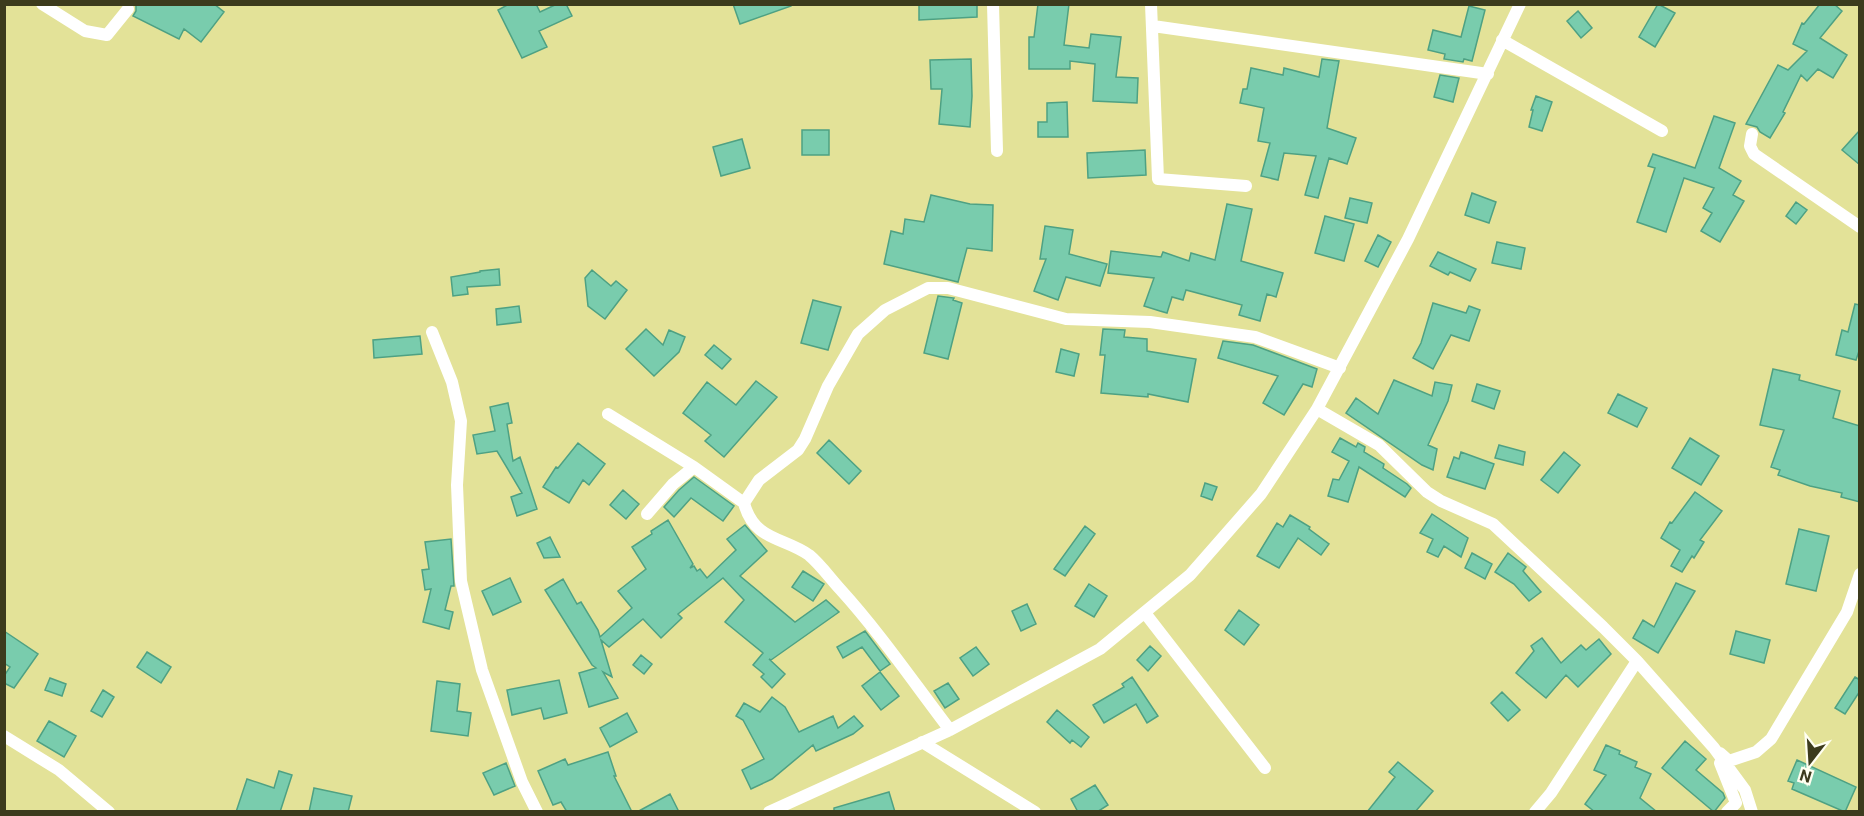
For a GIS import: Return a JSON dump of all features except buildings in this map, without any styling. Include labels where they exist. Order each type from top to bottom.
[{"type":"street","points":[[42,4],[84,31],[107,35],[128,9]]},
{"type":"street","points":[[993,4],[997,151]]},
{"type":"street","points":[[1151,4],[1158,179],[1246,186]]},
{"type":"street","points":[[769,812],[950,730],[1100,649],[1190,575],[1261,494],[1317,409],[1408,239],[1520,5]]},
{"type":"street","points":[[1153,26],[1488,74]]},
{"type":"street","points":[[1502,40],[1662,131]]},
{"type":"street","points":[[1752,134],[1750,146],[1754,154],[1860,227]]},
{"type":"street","points":[[744,503],[759,480],[798,450],[828,386],[858,334],[885,310],[928,288],[948,288],[1066,319],[1150,322],[1255,337],[1340,368]]},
{"type":"street","points":[[432,332],[452,382],[461,421],[457,485],[461,581],[482,670],[522,782],[537,812]]},
{"type":"street","points":[[1317,409],[1379,444],[1427,492],[1441,501],[1493,524],[1637,661],[1714,748],[1745,790],[1752,812]]},
{"type":"street","points":[[608,414],[694,467],[744,503],[746,512],[755,525],[774,539],[809,555],[869,625],[950,730]]},
{"type":"street","points":[[646,514],[673,484],[694,467]]},
{"type":"street","points":[[1714,748],[1729,761],[1756,752],[1771,739],[1847,612],[1860,574]]},
{"type":"street","points":[[1145,613],[1265,768]]},
{"type":"street","points":[[1535,812],[1551,793],[1637,661]]},
{"type":"street","points":[[4,736],[59,770],[109,812]]},
{"type":"street","points":[[922,742],[1035,812]]},
{"type":"street","points":[[1714,748],[1736,803],[1727,812]]}]
